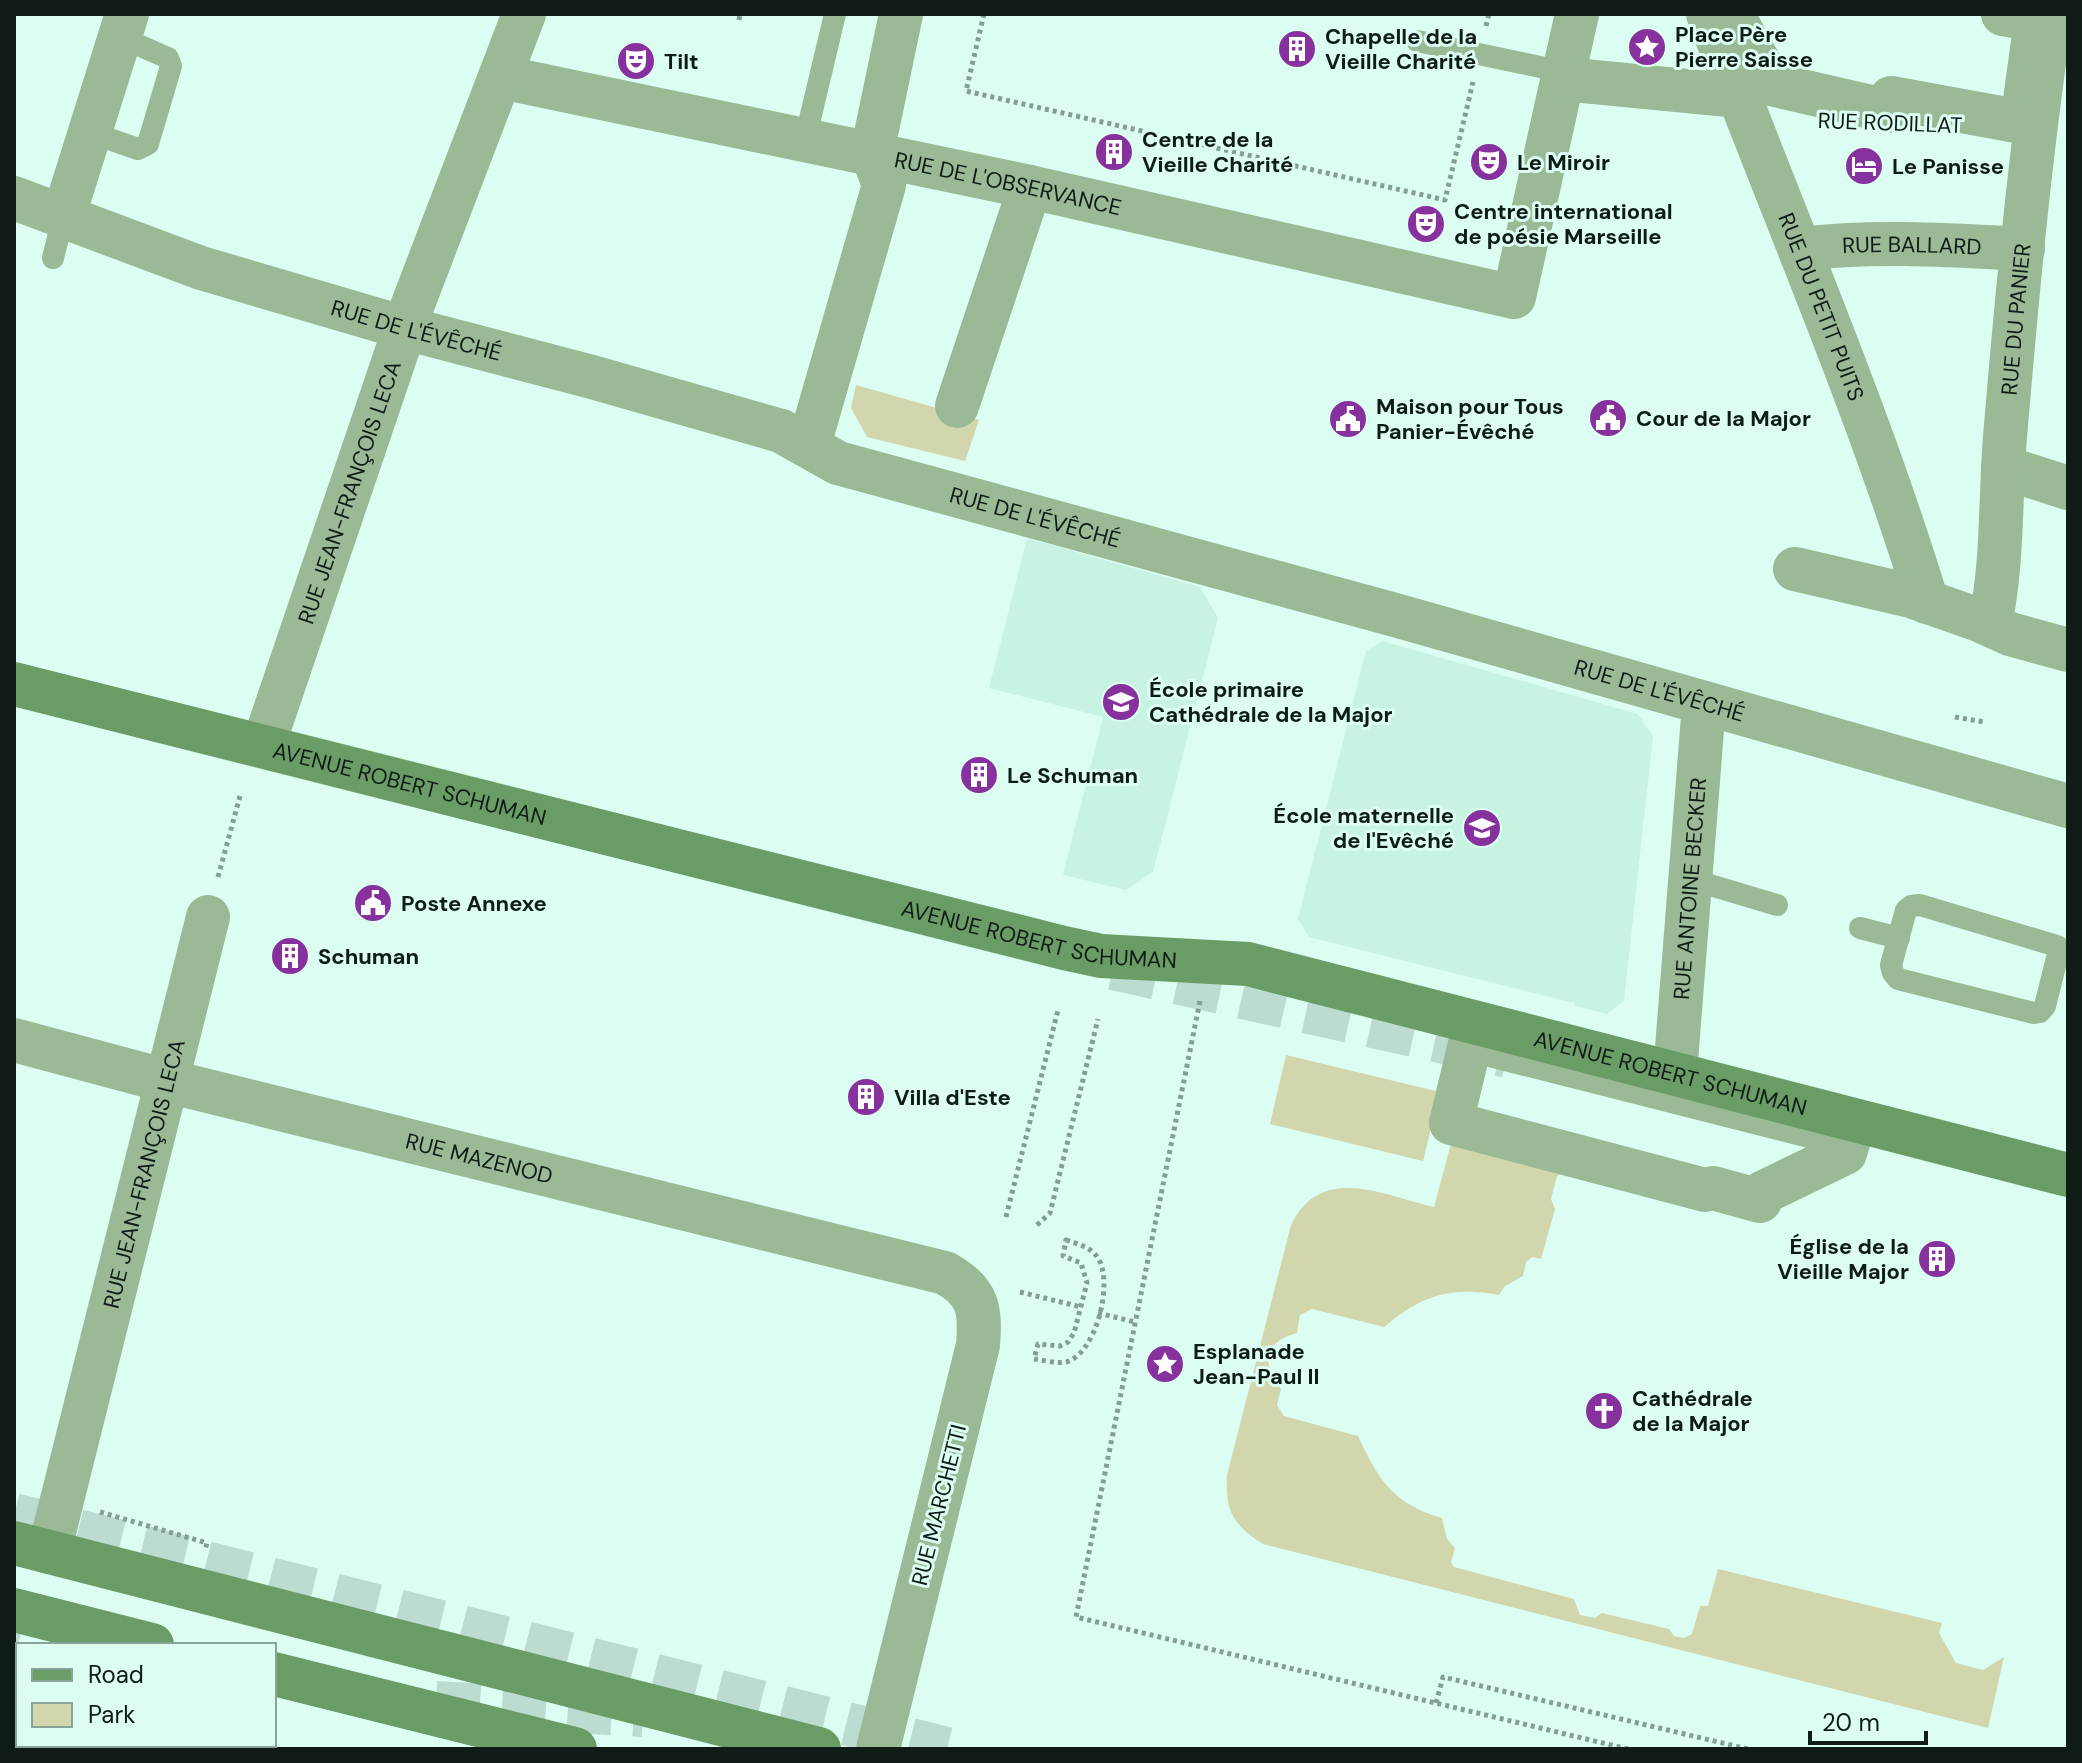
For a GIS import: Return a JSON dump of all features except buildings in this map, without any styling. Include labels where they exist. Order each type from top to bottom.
[{"type":"street","name":"RUE JEAN-FRANÇOIS LECA","points":[[263,746],[405,328],[524,14]]},
{"type":"street","points":[[809,445],[884,185],[872,153],[901,14]]},
{"type":"street","points":[[1564,75],[1577,14]]},
{"type":"street","name":"RUE DU PETIT PUITS","points":[[1708,14],[1800,249],[1911,550],[1927,602]]},
{"type":"street","points":[[1732,14],[1771,84],[1888,111],[1891,98],[2022,122],[2036,20],[2003,14]]},
{"type":"street","name":"RUE DU PANIER","points":[[1990,624],[1995,598],[2003,467],[2034,129],[2051,14]]},
{"type":"street","points":[[58,238],[123,26]]},
{"type":"street","name":"RUE DE L'OBSERVANCE","points":[[501,77],[1030,187],[1514,297],[1564,75]]},
{"type":"street","name":"RUE RODILLAT","points":[[1564,75],[1743,107],[2034,129]]},
{"type":"street","points":[[957,406],[1030,187]]},
{"type":"street","name":"RUE DE L'ÉVÊCHÉ","points":[[14,198],[58,238],[201,268],[405,328],[592,377],[781,431],[838,463],[1395,615],[2068,806]]},
{"type":"street","name":"RUE BALLARD","points":[[1800,249],[1861,244],[2023,249]]},
{"type":"street","points":[[2003,467],[2068,488]]},
{"type":"street","points":[[1795,569],[1927,602],[2010,634],[2068,650]]},
{"type":"street","name":"AVENUE ROBERT SCHUMAN","points":[[14,684],[1064,948],[1101,956],[1248,964],[2066,1174]]},
{"type":"street","name":"RUE ANTOINE BECKER","points":[[1675,1074],[1704,704]]},
{"type":"street","name":"RUE JEAN-FRANÇOIS LECA","points":[[32,1548],[167,1081],[208,917]]},
{"type":"street","name":"RUE MAZENOD","points":[[14,1040],[167,1081],[945,1273]]},
{"type":"street","points":[[1471,1040],[1640,1083],[1850,1136],[1845,1153],[1762,1193],[1760,1201],[1713,1188],[1705,1190],[1451,1123],[1471,1040]]},
{"type":"street","name":"RUE MARCHETTI","points":[[878,1749],[978,1345],[979,1315],[971,1292],[962,1282],[945,1273]]},
{"type":"street","points":[[32,1548],[819,1749]]},
{"type":"street","points":[[14,1610],[144,1643]]},
{"type":"street","points":[[276,1675],[553,1746]]},
{"type":"lane","points":[[805,140],[835,14]]},
{"type":"lane","points":[[89,132],[138,149],[148,144],[171,66],[168,58],[123,26]]},
{"type":"lane","points":[[1417,41],[1564,75]]},
{"type":"lane","points":[[1690,879],[1777,905]]},
{"type":"lane","points":[[1920,905],[2050,942],[2057,946],[2058,954],[2045,1006],[2034,1013],[1898,979],[1891,965],[1899,938],[1906,910],[1920,905]]},
{"type":"lane","points":[[1860,928],[1899,938]]},
{"type":"path","points":[[984,14],[966,91],[1445,200],[1472,84]]},
{"type":"path","points":[[1487,24],[1489,14]]},
{"type":"path","points":[[1955,717],[1984,722]]},
{"type":"path","points":[[208,917],[240,796]]},
{"type":"path","points":[[1201,994],[1076,1617],[1602,1746],[1628,1749]]},
{"type":"path","points":[[1006,1217],[1058,1010]]},
{"type":"path","points":[[1037,1225],[1050,1213],[1098,1019]]},
{"type":"path","points":[[1066,1240],[1092,1250],[1100,1260],[1104,1278],[1098,1313],[1089,1342],[1081,1354],[1064,1362],[1034,1359],[1038,1344],[1060,1346],[1068,1342],[1074,1333],[1081,1307],[1087,1283],[1086,1273],[1081,1263],[1063,1256],[1066,1240]]},
{"type":"path","points":[[1020,1292],[1081,1307]]},
{"type":"path","points":[[1098,1313],[1135,1322]]},
{"type":"path","points":[[97,1511],[207,1543]]},
{"type":"path","points":[[1436,1703],[1443,1677],[1748,1749]]},
{"type":"shaded area","name":"École primaire Cathédrale de la Major","points":[[1027,538],[1200,587],[1218,618],[1153,872],[1126,890],[1063,875],[1103,717],[989,688]]},
{"type":"shaded area","name":"École maternelle de l'Evêché","points":[[1383,641],[1638,714],[1653,736],[1624,1001],[1607,1014],[1309,937],[1298,919],[1366,651]]},
{"type":"shaded area","points":[[14,1711],[16,1747],[165,1749],[14,1749]]},
{"type":"green space","points":[[856,385],[979,420],[965,461],[867,437],[851,408]]},
{"type":"green space","points":[[1286,1055],[1440,1092],[1423,1161],[1270,1124]]},
{"type":"green space","points":[[1453,1136],[1565,1171],[1557,1176],[1551,1199],[1555,1209],[1541,1259],[1532,1257],[1526,1262],[1523,1276],[1505,1286],[1499,1295],[1466,1292],[1438,1296],[1411,1307],[1384,1327],[1312,1309],[1300,1315],[1297,1333],[1278,1342],[1269,1355],[1270,1371],[1281,1389],[1277,1405],[1284,1416],[1358,1436],[1389,1488],[1411,1505],[1442,1518],[1447,1539],[1455,1548],[1451,1562],[1454,1567],[1574,1599],[1580,1615],[1595,1618],[1602,1613],[1669,1629],[1674,1636],[1684,1638],[1692,1634],[1700,1606],[1708,1606],[1718,1569],[1942,1623],[1939,1633],[1956,1663],[1983,1670],[2004,1657],[1988,1728],[1263,1544],[1244,1530],[1230,1508],[1227,1475],[1291,1225],[1304,1206],[1319,1194],[1336,1189],[1374,1191],[1434,1207]]},
{"type":"tunnel","points":[[1113,968],[1507,1056]]},
{"type":"tunnel","points":[[14,1515],[947,1749]]},
{"type":"tunnel","points":[[436,1703],[643,1715]]},
{"type":"place","name":"Place Père Pierre Saisse","points":[[1647,47]]},
{"type":"place","name":"Chapelle de la Vieille Charité","points":[[1297,49]]},
{"type":"place","name":"Tilt","points":[[636,61]]},
{"type":"place","name":"Centre de la Vieille Charité","points":[[1114,152]]},
{"type":"place","name":"Le Miroir","points":[[1489,162]]},
{"type":"place","name":"Le Panisse","points":[[1864,166]]},
{"type":"place","name":"Centre international de poésie Marseille","points":[[1426,224]]},
{"type":"place","name":"Cour de la Major","points":[[1608,418]]},
{"type":"place","name":"Maison pour Tous Panier-Évêché","points":[[1348,419]]},
{"type":"place","name":"École primaire Cathédrale de la Major","points":[[1121,702]]},
{"type":"place","name":"Le Schuman","points":[[979,775]]},
{"type":"place","name":"École maternelle de l'Evêché","points":[[1482,828]]},
{"type":"place","name":"Poste Annexe","points":[[373,903]]},
{"type":"place","name":"Schuman","points":[[290,956]]},
{"type":"place","name":"Villa d'Este","points":[[866,1097]]},
{"type":"place","name":"Église de la Vieille Major","points":[[1937,1259]]},
{"type":"place","name":"Esplanade Jean-Paul II","points":[[1165,1364]]},
{"type":"place","name":"Cathédrale de la Major","points":[[1604,1411]]}]
